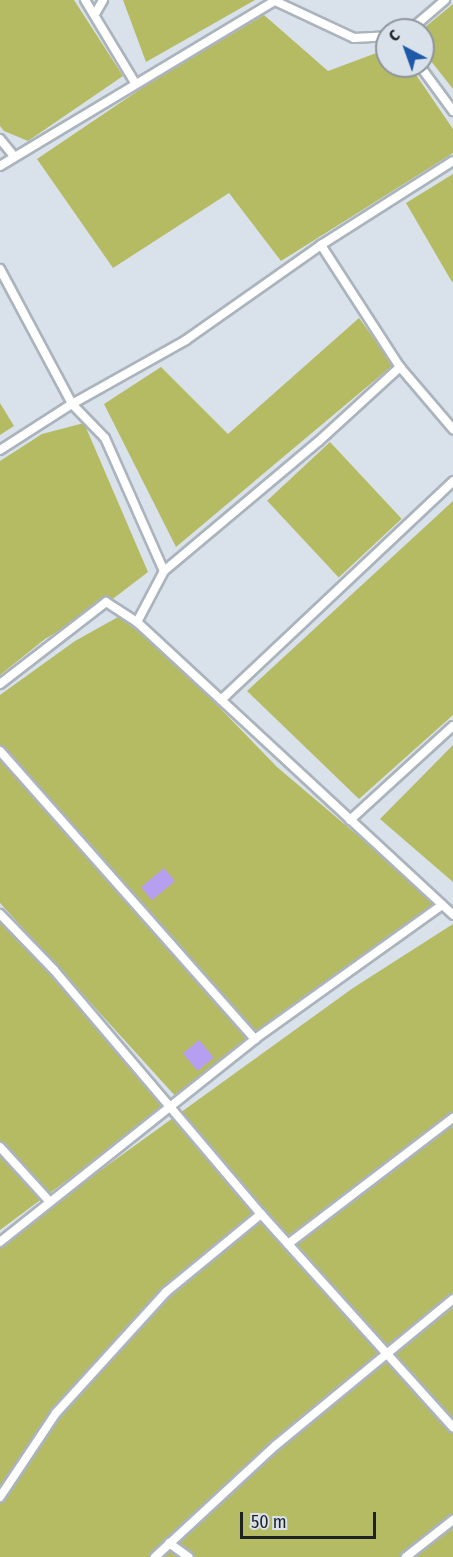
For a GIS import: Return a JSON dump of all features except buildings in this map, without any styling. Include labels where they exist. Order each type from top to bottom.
[{"type":"lane","points":[[85,0],[135,83]]},
{"type":"lane","points":[[95,14],[103,0]]},
{"type":"lane","points":[[0,166],[275,0],[288,3],[354,38],[375,37]]},
{"type":"lane","points":[[424,18],[445,0]]},
{"type":"lane","points":[[429,78],[453,111]]},
{"type":"lane","points":[[0,139],[14,156]]},
{"type":"lane","points":[[0,450],[72,404],[186,340],[321,245],[453,161]]},
{"type":"lane","points":[[321,245],[400,367],[453,429]]},
{"type":"lane","points":[[0,269],[72,404],[105,438],[164,571]]},
{"type":"lane","points":[[137,622],[164,571],[319,441],[400,367]]},
{"type":"lane","points":[[221,700],[453,481]]},
{"type":"lane","points":[[0,684],[106,602],[137,622],[453,915]]},
{"type":"lane","points":[[350,820],[453,726]]},
{"type":"lane","points":[[0,751],[255,1039]]},
{"type":"lane","points":[[0,1242],[255,1039],[442,905]]},
{"type":"lane","points":[[0,914],[54,970],[261,1214],[453,1426]]},
{"type":"lane","points":[[288,1244],[453,1118]]},
{"type":"lane","points":[[0,1147],[50,1202]]},
{"type":"lane","points":[[0,1497],[56,1413],[166,1292],[261,1214]]},
{"type":"lane","points":[[154,1557],[276,1445],[453,1299]]},
{"type":"lane","points":[[406,1557],[453,1520]]},
{"type":"lane","points":[[169,1543],[188,1557]]},
{"type":"green space","points":[[0,0],[74,0],[123,76],[28,141],[4,131],[0,126]]},
{"type":"green space","points":[[123,0],[255,0],[146,62]]},
{"type":"green space","points":[[453,4],[453,89],[435,66],[435,19]]},
{"type":"green space","points":[[264,15],[328,71],[375,53],[375,78],[418,78],[453,129],[453,153],[281,261],[229,193],[113,268],[37,159],[148,84]]},
{"type":"green space","points":[[453,174],[453,281],[452,282],[406,203]]},
{"type":"green space","points":[[359,318],[393,365],[176,547],[104,404],[161,367],[228,434]]},
{"type":"green space","points":[[0,403],[14,426],[0,435]]},
{"type":"green space","points":[[84,423],[148,572],[114,598],[45,639],[0,675],[0,461],[42,434]]},
{"type":"green space","points":[[330,442],[402,519],[339,577],[267,501]]},
{"type":"green space","points":[[453,501],[453,715],[359,799],[247,691]]},
{"type":"green space","points":[[127,612],[277,767],[441,906],[401,940],[342,977],[177,1098],[0,903],[0,695],[75,641]]},
{"type":"green space","points":[[453,745],[453,882],[380,819]]},
{"type":"green space","points":[[0,918],[85,1011],[161,1104],[160,1111],[0,1230]]},
{"type":"green space","points":[[453,924],[453,1557],[0,1557],[0,1243],[353,988]]}]
